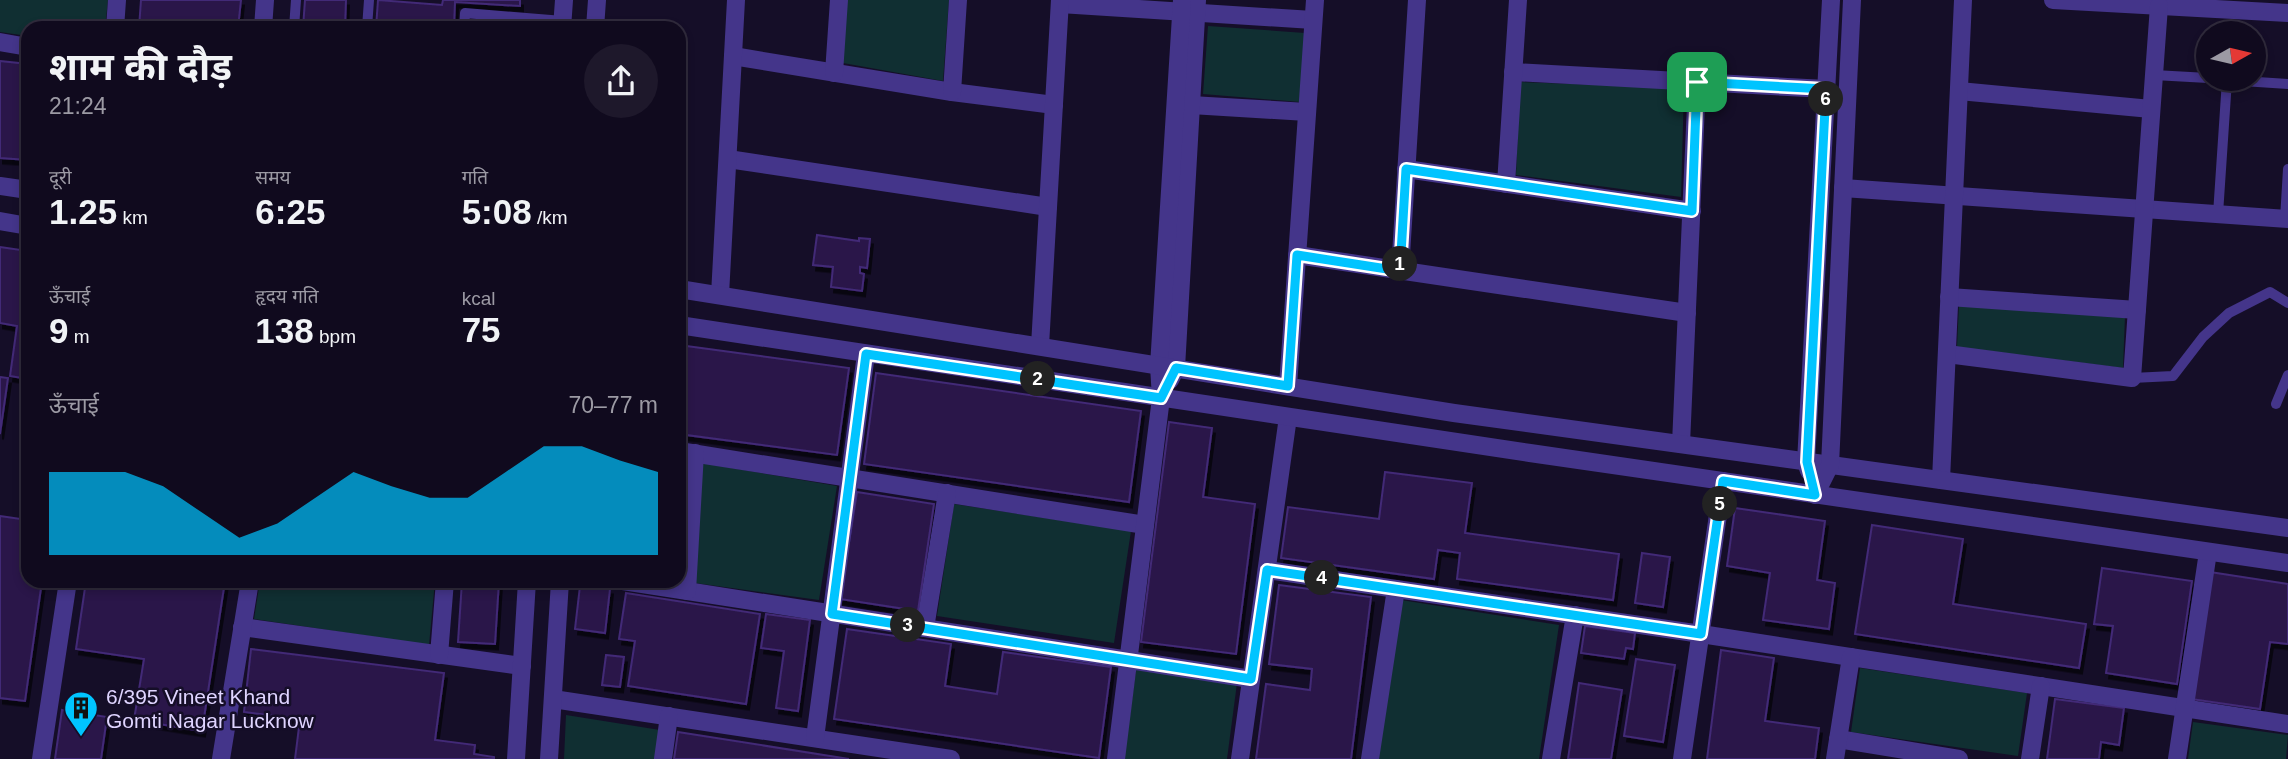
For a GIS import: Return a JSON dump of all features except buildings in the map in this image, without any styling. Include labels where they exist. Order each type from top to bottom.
[{"type":"street","points":[[116,21],[117,0]]},
{"type":"street","points":[[264,21],[265,0]]},
{"type":"street","points":[[563,21],[564,0]]},
{"type":"street","points":[[596,21],[597,0]]},
{"type":"street","points":[[720,295],[736,0]]},
{"type":"street","points":[[834,73],[839,0]]},
{"type":"street","points":[[952,92],[958,0]]},
{"type":"street","points":[[1288,386],[1315,0]]},
{"type":"street","points":[[1400,271],[1417,0]]},
{"type":"street","points":[[1506,184],[1518,0]]},
{"type":"street","points":[[1815,495],[1807,462],[1831,0]]},
{"type":"street","points":[[1815,495],[1830,465],[1852,0]]},
{"type":"street","points":[[1941,480],[1963,0]]},
{"type":"street","points":[[2053,0],[2159,6],[2193,4],[2288,13]]},
{"type":"street","points":[[1040,346],[1060,2],[1189,7],[1313,20]]},
{"type":"street","points":[[1947,354],[2132,378],[2159,6]]},
{"type":"street","points":[[1116,759],[1167,367],[1191,105],[1189,7]]},
{"type":"street","points":[[1167,367],[1189,7]]},
{"type":"street","points":[[0,42],[21,46]]},
{"type":"street","points":[[733,56],[952,92],[1054,105]]},
{"type":"street","points":[[1513,72],[1826,89]]},
{"type":"street","points":[[1681,444],[1697,82]]},
{"type":"street","points":[[1959,92],[2151,110]]},
{"type":"street","points":[[1191,105],[1307,112]]},
{"type":"street","points":[[728,159],[1048,207]]},
{"type":"street","points":[[1406,169],[1692,211]]},
{"type":"street","points":[[0,186],[21,189]]},
{"type":"street","points":[[1843,188],[2286,219]]},
{"type":"street","points":[[0,221],[21,225]]},
{"type":"street","points":[[1297,255],[1687,313]]},
{"type":"street","points":[[686,290],[1454,413],[2288,528]]},
{"type":"street","points":[[1949,296],[2137,310]]},
{"type":"street","points":[[686,326],[2288,564]]},
{"type":"street","points":[[815,738],[866,354]]},
{"type":"street","points":[[1240,759],[1288,417]]},
{"type":"street","points":[[687,591],[687,452],[1145,525]]},
{"type":"street","points":[[1682,759],[1723,481]]},
{"type":"street","points":[[925,628],[947,493]]},
{"type":"street","points":[[2176,759],[2208,552]]},
{"type":"street","points":[[1267,570],[2288,724]]},
{"type":"street","points":[[40,759],[67,588]]},
{"type":"street","points":[[221,759],[249,588]]},
{"type":"street","points":[[439,655],[444,588]]},
{"type":"street","points":[[516,759],[527,588]]},
{"type":"street","points":[[549,759],[560,588]]},
{"type":"street","points":[[668,588],[1251,679]]},
{"type":"street","points":[[1370,759],[1396,589]]},
{"type":"street","points":[[1551,759],[1575,615]]},
{"type":"street","points":[[242,627],[522,666]]},
{"type":"street","points":[[1835,759],[1851,657]]},
{"type":"street","points":[[2030,759],[2041,686]]},
{"type":"street","points":[[553,699],[951,759]]},
{"type":"street","points":[[663,759],[669,716]]},
{"type":"street","points":[[1838,739],[1959,759]]},
{"type":"lane","points":[[294,21],[296,0]]},
{"type":"lane","points":[[367,21],[369,0]]},
{"type":"lane","points":[[464,21],[465,13],[536,21]]},
{"type":"lane","points":[[2154,75],[2196,78]]},
{"type":"lane","points":[[2266,83],[2288,84]]},
{"type":"lane","points":[[2218,214],[2226,91]]},
{"type":"lane","points":[[2286,219],[2288,169]]},
{"type":"lane","points":[[2132,378],[2173,376],[2203,337],[2229,313],[2270,292],[2288,303]]},
{"type":"lane","points":[[2276,404],[2288,374]]},
{"type":"green space","points":[[0,0],[108,0],[106,21],[21,21],[21,35],[0,32]]},
{"type":"green space","points":[[847,0],[949,0],[943,81],[843,63]]},
{"type":"green space","points":[[1208,26],[1305,33],[1300,102],[1203,94]]},
{"type":"green space","points":[[1520,82],[1684,88],[1681,197],[1516,175]]},
{"type":"green space","points":[[1959,304],[2125,316],[2123,368],[1957,347]]},
{"type":"green space","points":[[702,463],[837,486],[819,600],[695,583]]},
{"type":"green space","points":[[954,504],[1131,531],[1114,643],[937,616]]},
{"type":"green space","points":[[259,588],[434,588],[429,645],[254,619]]},
{"type":"green space","points":[[1401,600],[1559,625],[1539,759],[1376,759]]},
{"type":"green space","points":[[1860,668],[2027,693],[2018,756],[1851,732]]},
{"type":"green space","points":[[1136,670],[1237,683],[1227,759],[1124,759]]},
{"type":"green space","points":[[566,715],[660,730],[655,759],[564,759]]},
{"type":"green space","points":[[2193,722],[2288,735],[2286,759],[2188,759]]},
{"type":"place","name":"6/395 Vineet Khand Gomti Nagar Lucknow","points":[[81,738]]},
{"type":"route","points":[[1697,82],[1826,89],[1807,462],[1815,495],[1723,481],[1701,634],[1267,570],[1251,679],[832,614],[866,354],[1161,398],[1176,368],[1288,386],[1297,255],[1400,271],[1406,169],[1692,211],[1697,82]]}]
